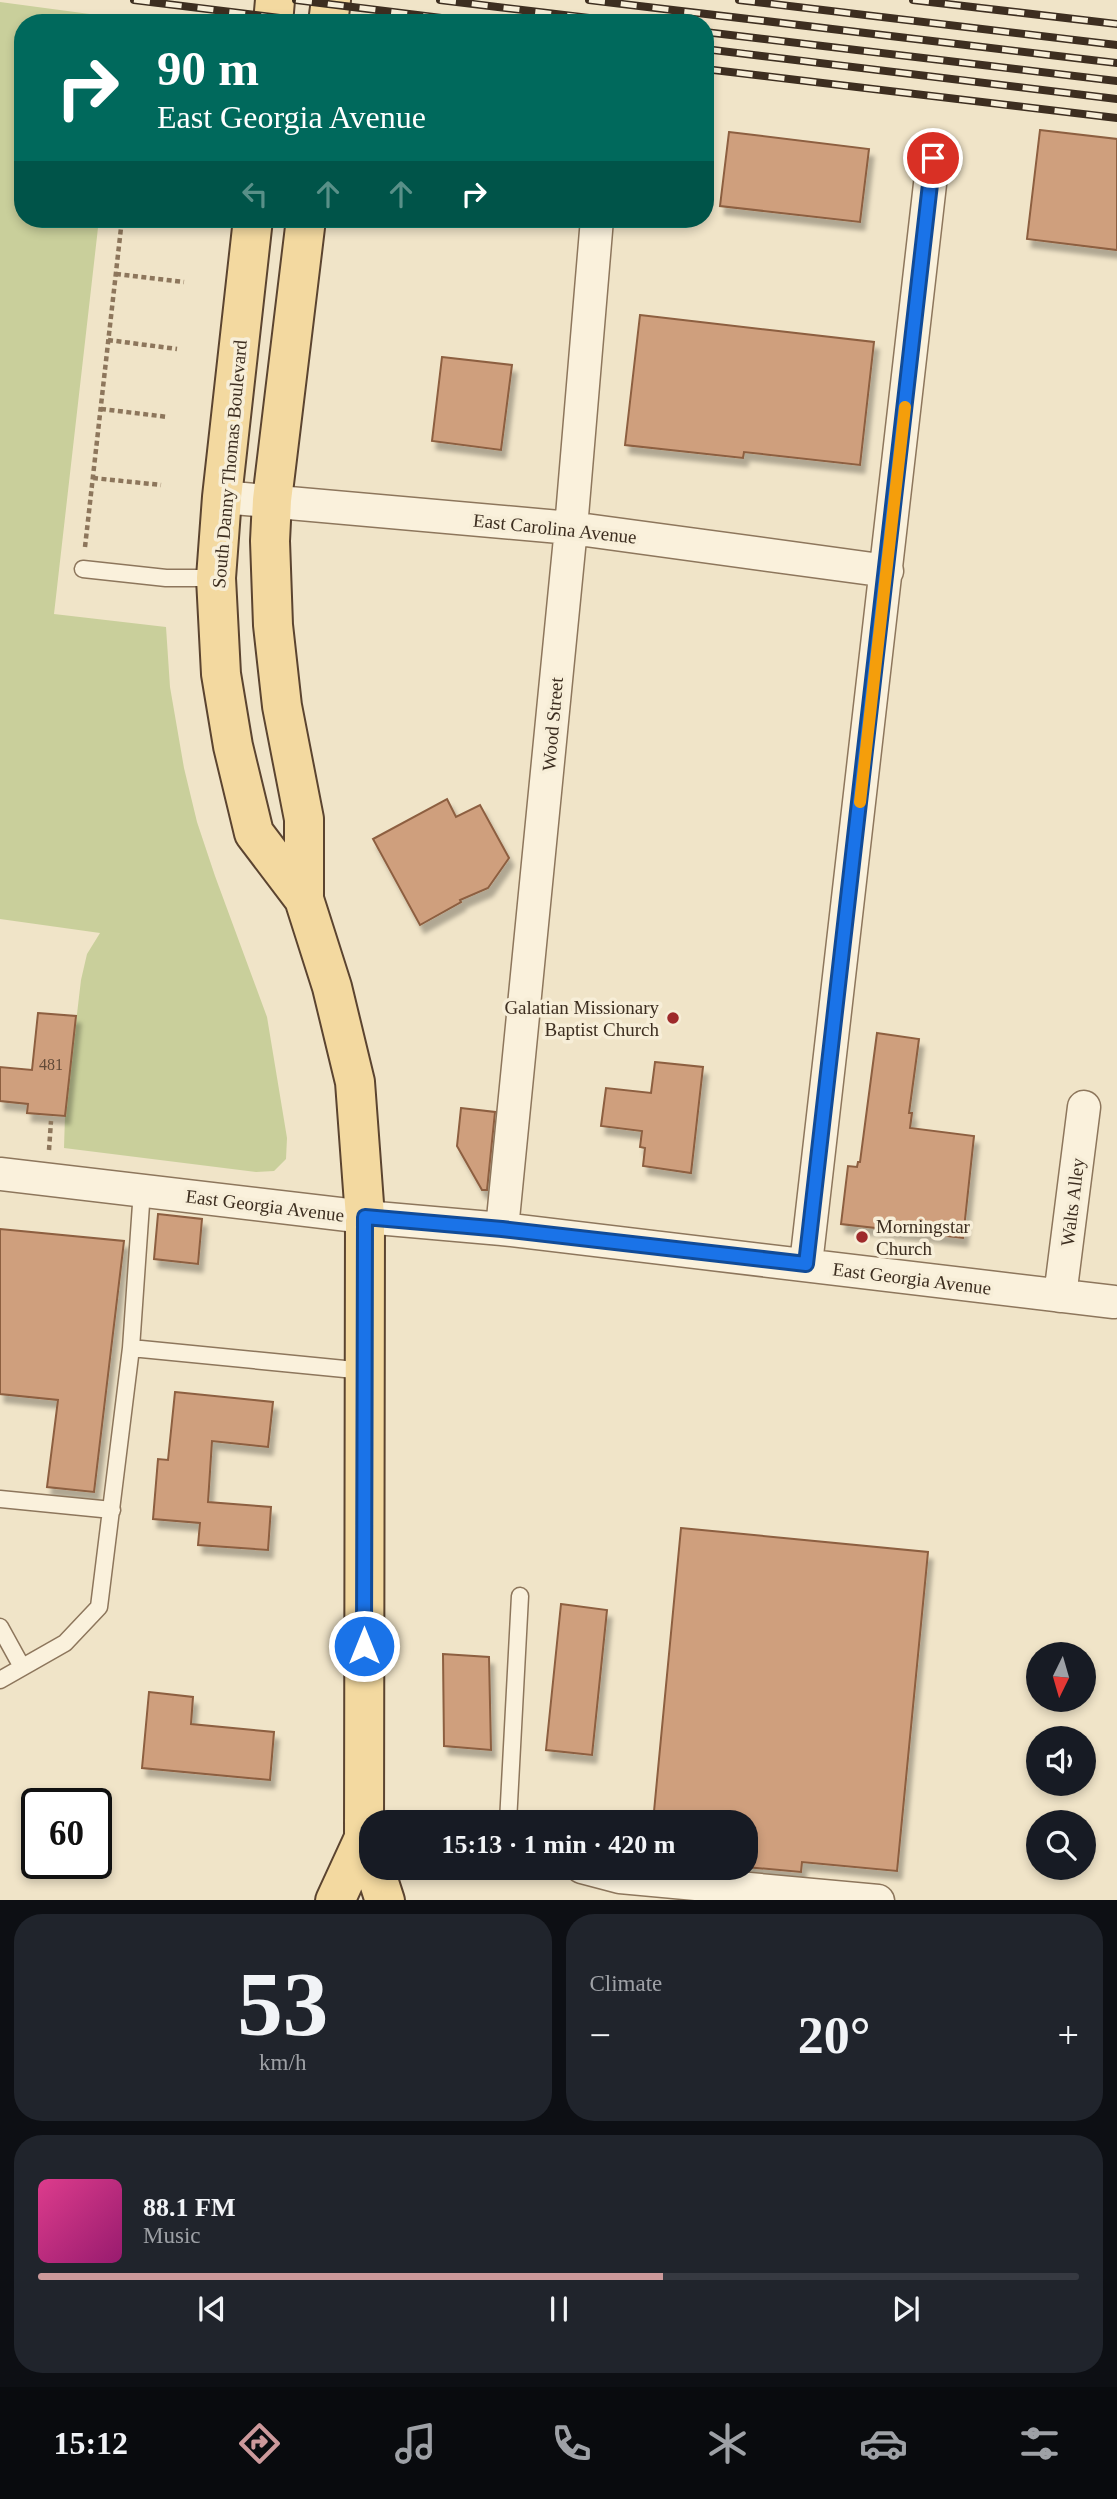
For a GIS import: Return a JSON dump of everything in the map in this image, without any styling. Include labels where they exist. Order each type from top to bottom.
[{"type":"main road","name":"South Danny Thomas Boulevard","points":[[252,228],[222,497],[216,578],[221,674],[233,746],[254,833],[304,899]]},
{"type":"main road","name":"South Danny Thomas Boulevard","points":[[305,228],[272,500],[270,541],[273,625],[282,706],[304,820],[304,899],[332,987],[355,1082],[365,1217],[370,1810]]},
{"type":"main road","name":"South Danny Thomas Boulevard","points":[[335,1900],[359,1866]]},
{"type":"main road","name":"South Danny Thomas Boulevard","points":[[379,1880],[386,1900]]},
{"type":"street","points":[[806,1264],[933,158]]},
{"type":"street","name":"Wood Street","points":[[502,1229],[571,528],[596,228]]},
{"type":"street","name":"East Carolina Avenue","points":[[222,497],[571,528],[887,571]]},
{"type":"street","name":"Walts Alley","points":[[1060,1296],[1084,1107]]},
{"type":"street","name":"East Georgia Avenue","points":[[0,1174],[365,1217],[502,1229],[1114,1302]]},
{"type":"street","points":[[654,1880],[878,1900]]},
{"type":"lane","points":[[83,569],[166,578],[216,578]]},
{"type":"lane","points":[[0,1680],[65,1643],[99,1607],[131,1348],[142,1190]]},
{"type":"lane","points":[[131,1348],[365,1371]]},
{"type":"lane","points":[[0,1499],[111,1510]]},
{"type":"lane","points":[[509,1810],[520,1596]]},
{"type":"lane","points":[[0,1627],[22,1668]]},
{"type":"path","points":[[83,569],[121,228]]},
{"type":"path","points":[[116,274],[184,282]]},
{"type":"path","points":[[108,341],[177,349]]},
{"type":"path","points":[[101,409],[168,417]]},
{"type":"path","points":[[93,478],[161,485]]},
{"type":"path","points":[[49,1154],[51,1121]]},
{"type":"green space","points":[[0,2],[90,14],[14,14],[14,228],[98,228],[54,614],[166,627],[170,687],[184,768],[197,822],[215,876],[267,1017],[287,1138],[286,1159],[274,1171],[256,1172],[64,1148],[65,1116],[81,980],[87,954],[100,933],[0,919]]},
{"type":"building","points":[[1040,130],[1117,139],[1117,250],[1027,239]]},
{"type":"building","points":[[729,132],[869,149],[860,222],[720,206]]},
{"type":"building","points":[[640,315],[874,342],[860,465],[744,452],[743,458],[625,445]]},
{"type":"building","points":[[442,357],[512,365],[501,450],[432,441]]},
{"type":"building","points":[[447,799],[456,817],[480,805],[509,858],[488,888],[460,900],[461,902],[420,925],[373,839]]},
{"type":"building","points":[[38,1013],[76,1016],[65,1116],[27,1113],[28,1104],[0,1101],[0,1067],[32,1070]]},
{"type":"building","points":[[877,1033],[919,1039],[909,1113],[912,1113],[910,1128],[974,1136],[963,1238],[841,1224],[848,1166],[857,1167],[860,1162]]},
{"type":"building","points":[[655,1062],[703,1067],[691,1173],[643,1166],[645,1148],[640,1147],[642,1131],[601,1126],[606,1088],[651,1093]]},
{"type":"building","points":[[461,1108],[495,1112],[487,1190],[482,1190],[457,1146]]},
{"type":"building","points":[[158,1214],[202,1219],[198,1264],[154,1259]]},
{"type":"building","points":[[0,1229],[124,1241],[94,1492],[47,1487],[58,1400],[0,1394]]},
{"type":"building","points":[[175,1392],[273,1402],[268,1447],[212,1441],[208,1502],[271,1507],[268,1550],[198,1545],[200,1523],[153,1519],[158,1459],[168,1460]]},
{"type":"building","points":[[681,1528],[928,1552],[897,1871],[802,1862],[801,1872],[758,1868],[758,1810],[654,1810]]},
{"type":"building","points":[[561,1604],[607,1610],[592,1755],[546,1750]]},
{"type":"building","points":[[443,1654],[489,1657],[491,1750],[444,1746]]},
{"type":"building","points":[[149,1692],[193,1697],[191,1724],[274,1732],[270,1780],[142,1768]]},
{"type":"railway","points":[[134,0],[247,14]]},
{"type":"railway","points":[[296,0],[409,14]]},
{"type":"railway","points":[[440,0],[556,14]]},
{"type":"railway","points":[[589,0],[706,14]]},
{"type":"railway","points":[[739,0],[1117,45]]},
{"type":"railway","points":[[913,0],[1117,24]]},
{"type":"railway","points":[[714,15],[1117,63]]},
{"type":"railway","points":[[714,33],[1117,81]]},
{"type":"railway","points":[[714,50],[1117,99]]},
{"type":"railway","points":[[714,70],[1117,118]]},
{"type":"slow traffic","points":[[860,802],[905,407]]},
{"type":"place","name":"Galatian Missionary Baptist Church","points":[[673,1018]]},
{"type":"place","name":"Morningstar Church","points":[[862,1237]]},
{"type":"route","points":[[364,1646],[365,1217],[502,1229],[806,1264],[933,158]]}]
